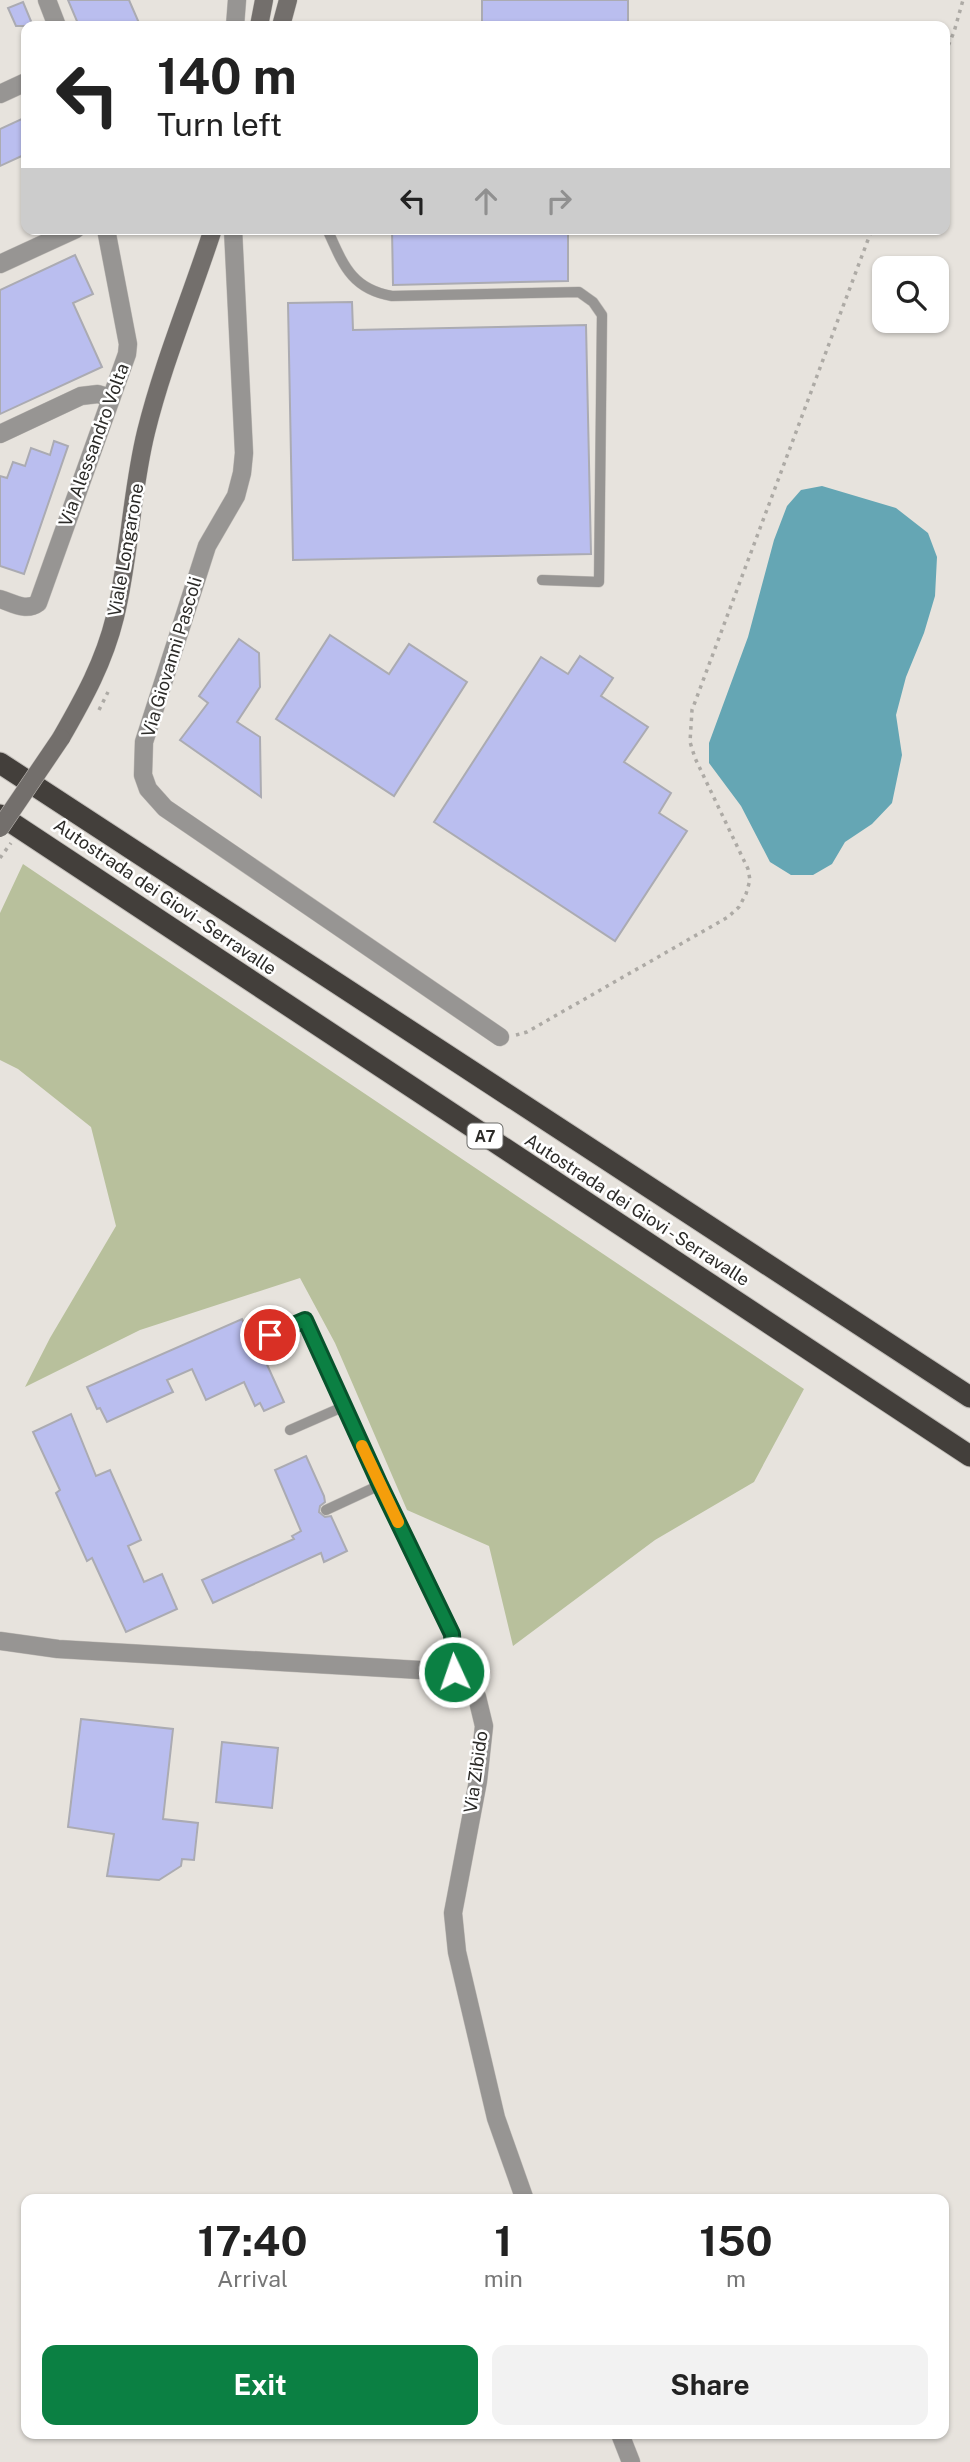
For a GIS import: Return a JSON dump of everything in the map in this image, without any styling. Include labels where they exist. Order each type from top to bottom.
[{"type":"highway","name":"Autostrada dei Giovi - Serravalle","points":[[0,763],[970,1397]]},
{"type":"highway","name":"Autostrada dei Giovi - Serravalle","points":[[0,815],[970,1456]]},
{"type":"main road","points":[[260,21],[264,0]]},
{"type":"main road","points":[[282,21],[288,0]]},
{"type":"main road","name":"Viale Longarone","points":[[178,330],[202,235]]},
{"type":"main road","name":"Viale Longarone","points":[[0,828],[61,738],[93,683],[115,619],[146,433],[211,235]]},
{"type":"street","points":[[47,0],[55,21]]},
{"type":"street","points":[[235,21],[237,0]]},
{"type":"street","points":[[0,94],[21,84]]},
{"type":"street","points":[[0,264],[63,235]]},
{"type":"street","name":"Via Alessandro Volta","points":[[0,599],[25,608],[38,603],[127,354],[128,344],[107,235]]},
{"type":"street","name":"Via Giovanni Pascoli","points":[[233,235],[244,453],[242,473],[236,496],[207,546],[178,634],[144,742],[143,775],[148,789],[164,808],[500,1037]]},
{"type":"street","points":[[0,434],[81,396],[98,394],[111,398]]},
{"type":"street","points":[[0,1641],[58,1649],[454,1672]]},
{"type":"street","name":"Via Zibido","points":[[454,1672],[471,1686],[482,1710],[484,1726],[478,1781],[453,1913],[457,1952],[496,2118],[523,2194]]},
{"type":"street","points":[[622,2439],[631,2462]]},
{"type":"lane","points":[[330,235],[351,276],[372,293],[392,296],[579,292],[593,302],[602,315],[599,582],[542,580]]},
{"type":"lane","points":[[252,1342],[305,1320],[452,1634],[454,1672]]},
{"type":"lane","points":[[290,1430],[345,1406]]},
{"type":"lane","points":[[326,1510],[380,1485]]},
{"type":"path","points":[[950,41],[963,0]]},
{"type":"path","points":[[500,1037],[527,1031],[710,928],[739,907],[746,894],[750,880],[748,869],[690,742],[692,710],[870,235]]},
{"type":"path","points":[[94,718],[109,690]]},
{"type":"green space","points":[[23,864],[804,1389],[754,1482],[655,1540],[513,1646],[489,1546],[407,1510],[335,1343],[300,1278],[140,1330],[25,1387],[50,1338],[116,1226],[91,1127],[18,1069],[0,1060],[0,913]]},
{"type":"water","points":[[822,486],[896,508],[928,533],[937,557],[935,596],[924,633],[906,677],[896,715],[902,755],[892,803],[872,824],[845,842],[832,864],[813,875],[791,875],[770,862],[741,806],[709,763],[709,743],[748,637],[774,540],[787,506],[801,490]]},
{"type":"building","points":[[68,0],[129,0],[138,21],[77,21]]},
{"type":"building","points":[[482,0],[628,0],[628,21],[482,21]]},
{"type":"building","points":[[23,2],[31,21],[21,21],[21,26],[16,26],[8,8]]},
{"type":"building","points":[[21,119],[21,156],[0,166],[0,129]]},
{"type":"building","points":[[392,235],[568,235],[568,281],[393,285]]},
{"type":"building","points":[[75,255],[93,294],[73,303],[102,367],[0,414],[0,290]]},
{"type":"building","points":[[352,302],[353,330],[586,325],[591,554],[293,560],[288,303]]},
{"type":"building","points":[[54,441],[68,446],[24,574],[0,566],[0,476],[7,478],[13,462],[25,466],[31,448],[50,455]]},
{"type":"building","points":[[330,635],[389,674],[409,644],[467,682],[394,796],[276,719]]},
{"type":"building","points":[[239,639],[259,653],[260,687],[237,722],[260,737],[261,797],[180,740],[208,703],[199,696]]},
{"type":"building","points":[[580,656],[613,678],[601,696],[648,727],[624,762],[671,793],[659,813],[687,831],[615,941],[434,822],[541,657],[568,674]]},
{"type":"building","points":[[242,1319],[249,1335],[245,1340],[246,1346],[250,1349],[259,1347],[284,1402],[264,1411],[260,1403],[255,1406],[244,1382],[206,1400],[192,1369],[167,1380],[173,1392],[107,1422],[100,1408],[97,1409],[87,1387]]},
{"type":"building","points":[[71,1414],[96,1476],[110,1470],[141,1540],[128,1546],[144,1582],[162,1574],[177,1609],[126,1632],[92,1558],[87,1561],[56,1493],[60,1490],[33,1432]]},
{"type":"building","points":[[306,1456],[324,1496],[325,1502],[320,1506],[319,1512],[325,1517],[331,1516],[347,1551],[324,1562],[321,1553],[213,1603],[202,1580],[294,1539],[292,1536],[301,1531],[275,1470]]},
{"type":"building","points":[[81,1719],[173,1729],[163,1819],[198,1823],[194,1860],[182,1859],[181,1866],[159,1880],[107,1876],[114,1834],[68,1827]]},
{"type":"building","points":[[222,1742],[278,1748],[272,1808],[216,1802]]},
{"type":"slow traffic","points":[[362,1446],[398,1522]]},
{"type":"route","points":[[270,1335],[305,1320],[452,1634],[454,1672]]}]
